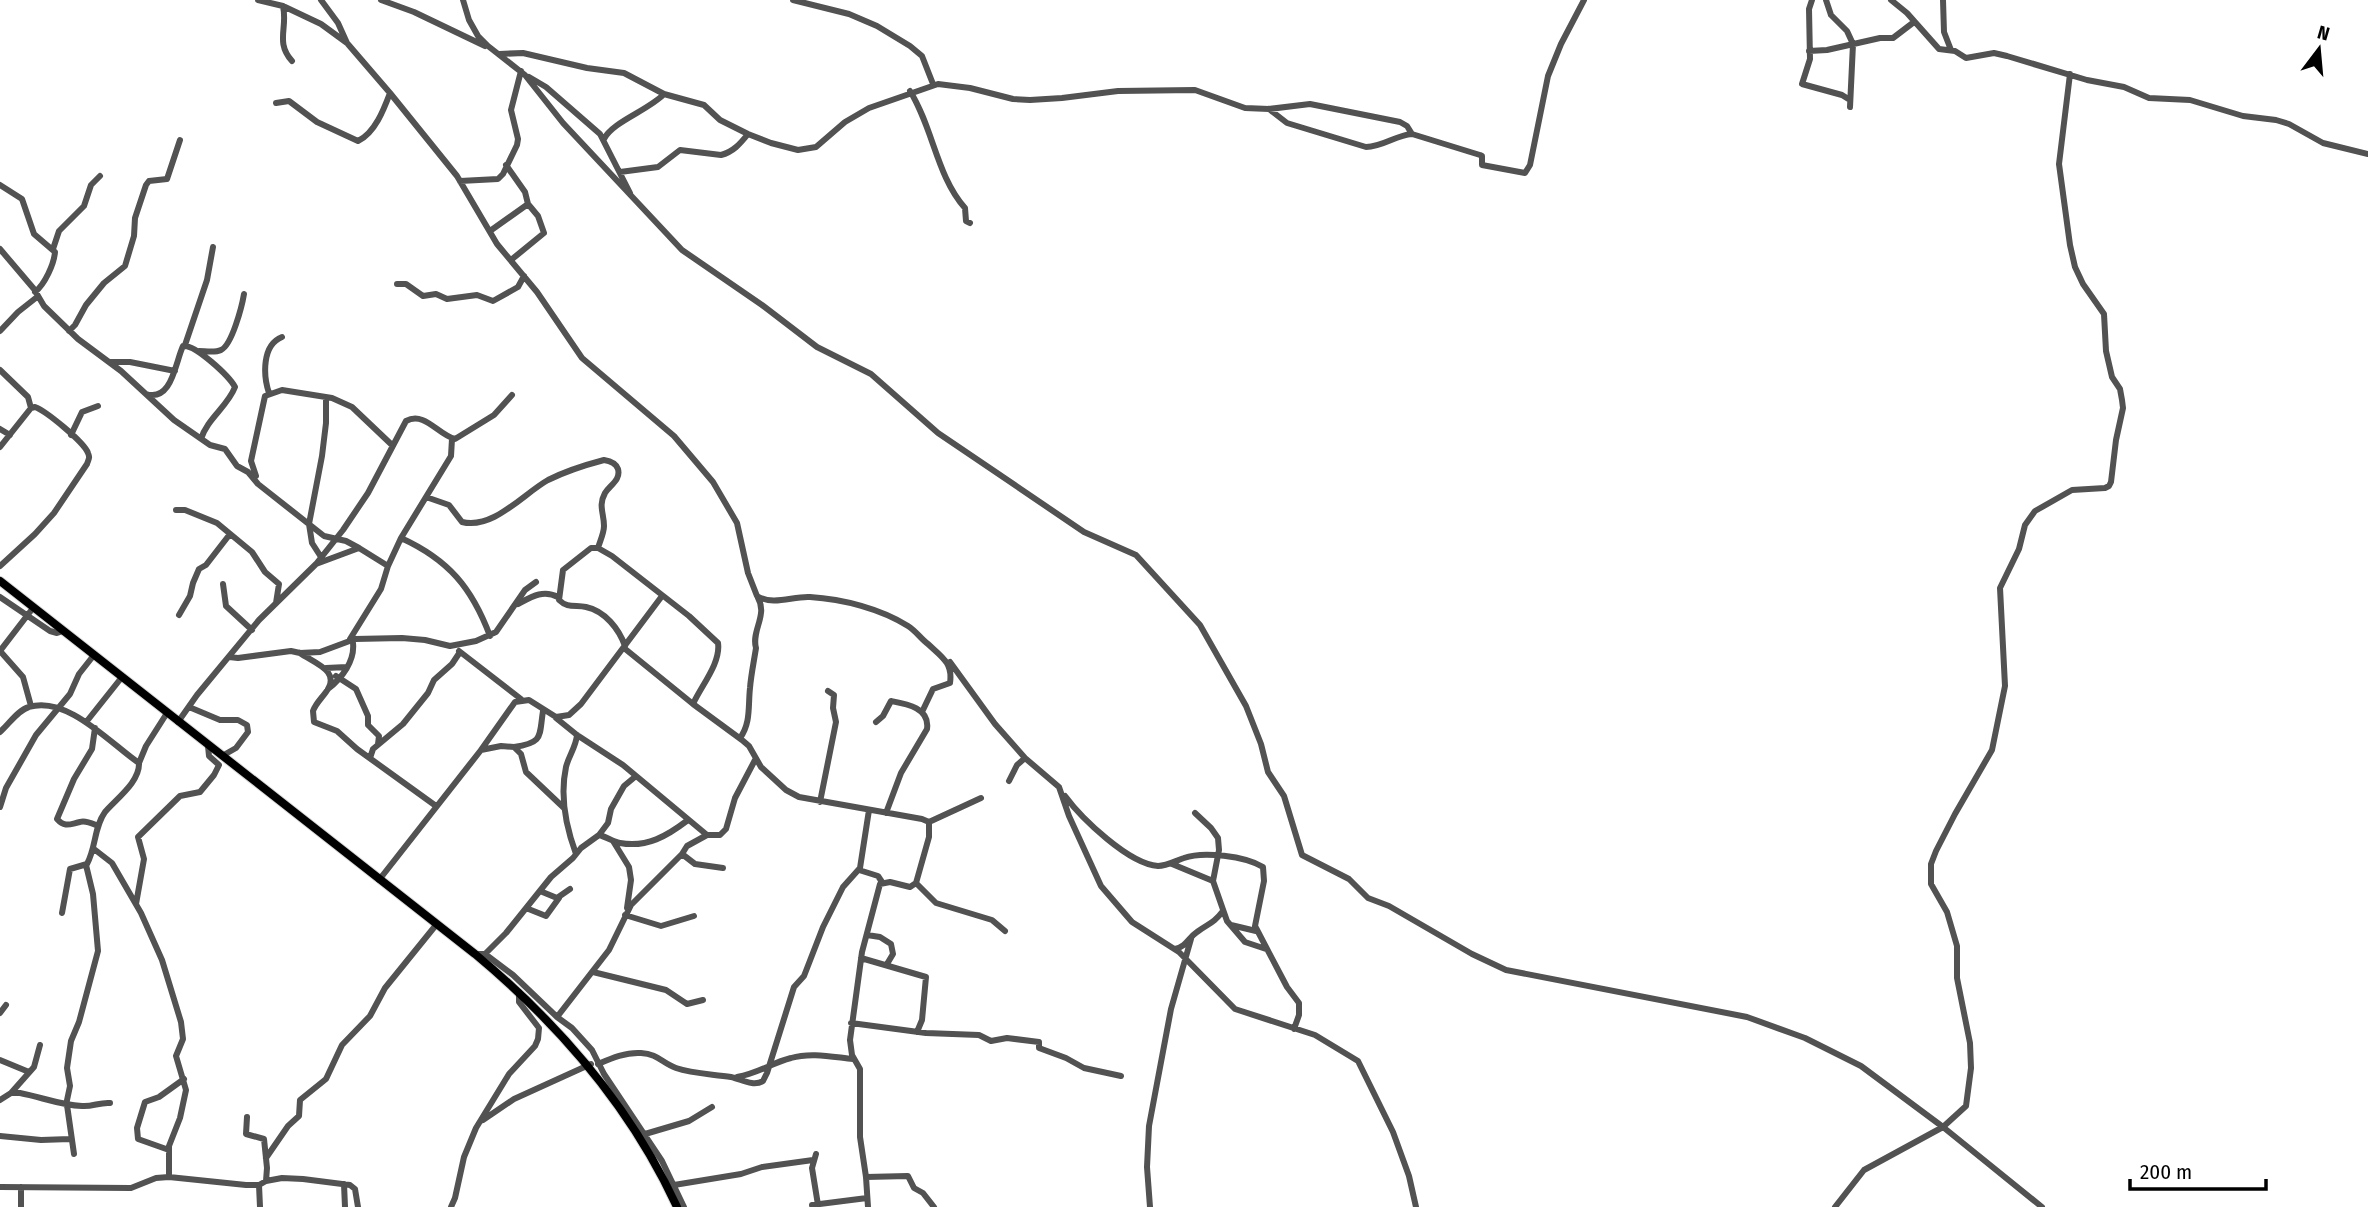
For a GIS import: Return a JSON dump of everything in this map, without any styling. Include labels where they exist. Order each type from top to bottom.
[{"type":"main road","points":[[0,581],[31,612],[64,631],[436,925],[480,954],[594,1063],[677,1207]]},
{"type":"street","points":[[258,0],[283,6],[321,24],[347,43],[460,181],[490,231],[582,358],[657,420],[713,482],[737,523],[748,573],[762,607],[754,641],[756,648],[747,724],[740,738]]},
{"type":"street","points":[[321,0],[338,23],[347,43]]},
{"type":"street","points":[[381,0],[414,12],[488,47],[546,87],[604,139],[631,197]]},
{"type":"street","points":[[463,0],[472,27],[488,47]]},
{"type":"street","points":[[793,0],[849,14],[877,26],[917,50],[926,63],[933,84]]},
{"type":"street","points":[[1269,109],[1287,122],[1366,147],[1374,147],[1412,134],[1480,155],[1482,165],[1527,172],[1548,76],[1584,0]]},
{"type":"street","points":[[1812,0],[1809,9],[1810,59],[1802,85],[1842,95],[1850,103],[1853,44],[1847,31],[1831,15],[1826,0]]},
{"type":"street","points":[[1891,0],[1939,49],[1951,50],[1969,58],[1994,53],[2094,82],[2124,87],[2150,98],[2190,100],[2243,116],[2276,120],[2290,124],[2323,143],[2368,154]]},
{"type":"street","points":[[1943,0],[1944,32],[1951,50]]},
{"type":"street","points":[[283,6],[285,14],[282,42],[292,61]]},
{"type":"street","points":[[1809,51],[1894,38],[1914,22]]},
{"type":"street","points":[[499,54],[523,53],[587,68],[624,73],[664,94],[704,105],[720,120],[748,134],[788,148],[811,150],[855,115],[933,84],[1030,100],[1118,90],[1195,90],[1238,106],[1269,109],[1299,104],[1320,105],[1400,122],[1407,126],[1412,134]]},
{"type":"street","points":[[460,181],[498,179],[518,139],[511,110],[523,73]]},
{"type":"street","points":[[523,73],[563,123],[681,250],[762,304],[817,347],[871,374],[938,433],[1084,532],[1136,555],[1200,625],[1246,706],[1261,744],[1268,772],[1284,796],[1297,845],[1305,858],[1349,879],[1368,898],[1439,932],[1472,954],[1506,970],[1746,1017],[1805,1038],[1861,1066],[1943,1127],[2042,1207]]},
{"type":"street","points":[[1835,1207],[1864,1170],[1943,1127],[1966,1106],[1971,1058],[1957,978],[1955,939],[1944,905],[1931,884],[1931,864],[1955,814],[1989,760],[1992,750],[2005,686],[2000,588],[2019,549],[2025,525],[2035,511],[2075,488],[2109,486],[2123,408],[2120,389],[2112,376],[2106,351],[2104,314],[2083,284],[2075,267],[2070,245],[2059,158],[2070,74]]},
{"type":"street","points":[[910,91],[926,120],[951,190],[956,200],[965,208],[965,221],[970,223]]},
{"type":"street","points":[[276,103],[289,101],[317,122],[358,141],[364,138],[379,118],[390,93]]},
{"type":"street","points":[[604,139],[614,127],[639,114],[664,94]]},
{"type":"street","points":[[620,172],[658,167],[680,150],[727,154],[748,134]]},
{"type":"street","points":[[69,331],[102,285],[125,266],[134,236],[135,218],[146,185],[149,181],[167,179],[180,140]]},
{"type":"street","points":[[506,165],[525,192],[528,204],[538,216],[544,233],[511,260]]},
{"type":"street","points":[[53,249],[59,231],[84,206],[91,185],[100,176]]},
{"type":"street","points":[[0,331],[36,295],[56,256],[53,249],[34,234],[22,200],[0,185],[4,177]]},
{"type":"street","points":[[490,231],[528,204]]},
{"type":"street","points":[[144,393],[160,395],[175,371],[207,280],[213,247]]},
{"type":"street","points":[[0,249],[69,331],[174,420],[201,439],[225,450],[237,466],[248,471],[260,486],[309,524],[334,540],[346,541],[388,566]]},
{"type":"street","points":[[397,284],[406,284],[424,296],[436,294],[447,299],[477,295],[493,301],[518,287],[524,276]]},
{"type":"street","points":[[198,351],[217,352],[225,347],[240,319],[244,294]]},
{"type":"street","points":[[260,486],[252,470],[251,461],[263,402],[269,393],[267,355],[277,339],[282,337]]},
{"type":"street","points":[[185,345],[198,351],[229,378],[235,387],[201,439]]},
{"type":"street","points":[[108,362],[130,362],[175,371]]},
{"type":"street","points":[[0,370],[28,397],[32,408]]},
{"type":"street","points":[[269,393],[282,390],[326,398],[352,407],[392,445]]},
{"type":"street","points":[[452,439],[494,415],[512,395]]},
{"type":"street","points":[[321,557],[312,543],[309,524],[322,456],[326,398]]},
{"type":"street","points":[[71,435],[82,412],[98,406]]},
{"type":"street","points":[[0,447],[32,408]]},
{"type":"street","points":[[0,566],[36,534],[54,513],[87,464],[89,456],[86,449],[42,410],[32,408]]},
{"type":"street","points":[[178,722],[251,630],[316,564],[368,492],[406,421],[414,418],[424,420],[452,439]]},
{"type":"street","points":[[0,429],[10,435]]},
{"type":"street","points":[[350,639],[381,589],[401,538],[451,456],[452,439]]},
{"type":"street","points":[[426,497],[449,505],[462,522],[477,524],[549,480],[578,467],[610,461],[617,466],[618,477],[604,494],[601,513],[604,529],[598,548]]},
{"type":"street","points":[[176,510],[185,510],[211,520],[252,552],[265,572],[279,584],[275,605]]},
{"type":"street","points":[[179,615],[190,596],[200,569],[230,534]]},
{"type":"street","points":[[401,538],[423,549],[450,568],[465,585],[490,636]]},
{"type":"street","points":[[316,564],[359,548]]},
{"type":"street","points":[[558,597],[565,566],[592,548],[598,548],[689,616],[718,643],[719,652],[693,705]]},
{"type":"street","points":[[229,657],[292,651],[320,652],[350,639],[402,638],[453,646],[490,636],[526,590],[536,582]]},
{"type":"street","points":[[223,584],[226,606],[251,630]]},
{"type":"street","points":[[517,604],[547,593],[558,597],[567,606],[585,607],[601,614],[620,632],[624,647],[693,705],[740,738],[749,746],[755,760],[791,793],[820,802],[929,822],[981,798]]},
{"type":"street","points":[[481,750],[532,743],[557,718],[569,715],[581,704],[662,596]]},
{"type":"street","points":[[757,596],[767,601],[809,597],[824,599],[883,613],[910,627],[948,661],[1025,758],[1059,787],[1098,832],[1144,863],[1161,866],[1192,857],[1218,857],[1245,859],[1263,867],[1264,881],[1255,921],[1256,931],[1298,1003],[1299,1015],[1294,1029]]},
{"type":"street","points":[[0,597],[31,612],[0,651],[23,677],[31,706]]},
{"type":"street","points":[[482,616],[493,624],[501,625]]},
{"type":"street","points":[[620,632],[636,631]]},
{"type":"street","points":[[350,639],[354,652],[347,667],[315,706],[312,717],[314,722],[337,731],[436,806]]},
{"type":"street","points":[[453,646],[521,699],[529,700],[607,753],[707,835]]},
{"type":"street","points":[[370,758],[373,749],[403,724],[428,693],[434,680],[452,664],[460,652]]},
{"type":"street","points":[[300,653],[356,689],[368,716],[368,725],[379,736],[378,744]]},
{"type":"street","points":[[1,803],[9,782],[36,735],[73,690],[83,667],[94,655]]},
{"type":"street","points":[[948,661],[951,676],[949,685]]},
{"type":"street","points":[[327,670],[347,667]]},
{"type":"street","points":[[327,670],[330,676],[328,689]]},
{"type":"street","points":[[87,721],[122,677]]},
{"type":"street","points":[[922,712],[933,689],[949,685],[967,687]]},
{"type":"street","points":[[820,802],[836,722],[834,695],[828,691]]},
{"type":"street","points":[[379,880],[481,750],[505,713],[521,699]]},
{"type":"street","points":[[876,722],[883,716],[891,701],[922,712],[928,717],[927,729],[901,773],[886,813]]},
{"type":"street","points":[[0,732],[31,706],[59,709],[87,721],[139,764]]},
{"type":"street","points":[[188,707],[220,720],[238,720],[247,725],[248,732],[236,748],[222,756]]},
{"type":"street","points":[[542,731],[543,711]]},
{"type":"street","points":[[74,1154],[66,1105],[70,1089],[67,1068],[71,1041],[79,1022],[97,950],[93,897],[86,865],[94,849],[103,814],[125,791],[139,771],[146,746],[167,713]]},
{"type":"street","points":[[95,728],[92,749],[74,779],[57,819],[64,824],[72,825],[82,821],[98,826]]},
{"type":"street","points":[[576,854],[564,808],[565,770],[577,735]]},
{"type":"street","points":[[135,904],[144,859],[138,837],[180,796],[200,792],[214,775],[219,765],[209,757],[208,746]]},
{"type":"street","points":[[514,747],[522,754],[526,772],[564,808]]},
{"type":"street","points":[[1009,781],[1017,765],[1025,758]]},
{"type":"street","points":[[557,1017],[613,943],[626,914],[640,894],[688,845],[707,835],[720,835],[726,829],[735,798],[755,760]]},
{"type":"street","points":[[636,776],[624,786],[612,806],[608,822],[599,835],[551,877],[496,945],[480,954],[513,975],[588,1044],[594,1063],[645,1134],[684,1207]]},
{"type":"street","points":[[1063,794],[1064,804],[1101,886],[1132,922],[1175,949],[1235,1009],[1320,1037],[1358,1061],[1393,1132],[1409,1176],[1415,1206],[1407,1207]]},
{"type":"street","points":[[481,1121],[514,1100],[594,1063],[639,1053],[657,1056],[680,1069],[758,1084],[769,1068],[794,987],[804,976],[823,927],[843,887],[859,870],[869,810]]},
{"type":"street","points":[[1195,813],[1215,832],[1219,844],[1213,881],[1228,924],[1245,942],[1266,949]]},
{"type":"street","points":[[599,835],[622,844],[652,842],[670,834],[688,820]]},
{"type":"street","points":[[882,883],[890,882],[910,887],[916,883],[929,837],[929,822]]},
{"type":"street","points":[[613,841],[629,867],[631,880],[626,914]]},
{"type":"street","points":[[94,849],[112,863],[135,904],[162,960],[181,1022],[183,1039],[176,1056],[186,1090],[169,1150],[169,1177]]},
{"type":"street","points":[[682,854],[695,864],[723,868]]},
{"type":"street","points":[[1171,863],[1213,881]]},
{"type":"street","points":[[62,913],[70,869],[86,865]]},
{"type":"street","points":[[859,870],[878,876],[882,883]]},
{"type":"street","points":[[868,1207],[860,1138],[860,1069],[851,1052],[851,1023],[861,958],[882,883]]},
{"type":"street","points":[[916,883],[936,902],[992,920],[1005,931]]},
{"type":"street","points":[[526,908],[546,916],[559,898],[570,889]]},
{"type":"street","points":[[540,891],[559,898]]},
{"type":"street","points":[[1175,949],[1182,947],[1196,932],[1213,923],[1223,911]]},
{"type":"street","points":[[626,914],[661,926],[694,916]]},
{"type":"street","points":[[1228,924],[1256,931]]},
{"type":"street","points":[[266,1158],[288,1126],[299,1116],[300,1100],[326,1079],[342,1045],[370,1016],[385,988],[436,925]]},
{"type":"street","points":[[867,935],[880,937],[891,944],[893,954],[887,964]]},
{"type":"street","points":[[1150,1207],[1147,1167],[1149,1126],[1163,1041],[1191,939]]},
{"type":"street","points":[[861,958],[927,978],[922,1020],[917,1032]]},
{"type":"street","points":[[593,972],[666,990],[687,1004],[703,1000]]},
{"type":"street","points":[[450,1207],[456,1198],[464,1157],[481,1121],[509,1073],[527,1056],[538,1039],[539,1028],[519,1002],[519,992]]},
{"type":"street","points":[[0,1013],[6,1005]]},
{"type":"street","points":[[549,1008],[566,1007]]},
{"type":"street","points":[[851,1023],[917,1032],[979,1035],[991,1041],[1007,1038],[1035,1041],[1039,1042],[1039,1048],[1084,1068],[1121,1076]]},
{"type":"street","points":[[0,1100],[11,1093],[34,1067],[40,1045]]},
{"type":"street","points":[[732,1077],[769,1068],[775,1063],[800,1055],[853,1059]]},
{"type":"street","points":[[0,1060],[29,1072]]},
{"type":"street","points":[[169,1150],[138,1139],[137,1128],[145,1102],[159,1097],[184,1079]]},
{"type":"street","points":[[11,1093],[66,1105],[87,1107],[99,1102],[110,1103]]},
{"type":"street","points":[[645,1134],[689,1121],[712,1107]]},
{"type":"street","points":[[247,1117],[247,1135],[264,1139],[266,1158],[260,1207]]},
{"type":"street","points":[[0,1136],[41,1140],[70,1139]]},
{"type":"street","points":[[674,1185],[737,1175],[814,1157],[814,1206]]},
{"type":"street","points":[[866,1177],[908,1176],[914,1188],[934,1207]]},
{"type":"street","points":[[0,1187],[131,1188],[156,1178],[169,1177],[214,1183],[263,1183],[303,1179],[344,1184],[355,1189],[358,1207]]},
{"type":"street","points":[[344,1184],[345,1207]]},
{"type":"street","points":[[21,1187],[21,1207]]},
{"type":"street","points":[[667,1207],[671,1195]]},
{"type":"street","points":[[803,1206],[867,1198]]}]
